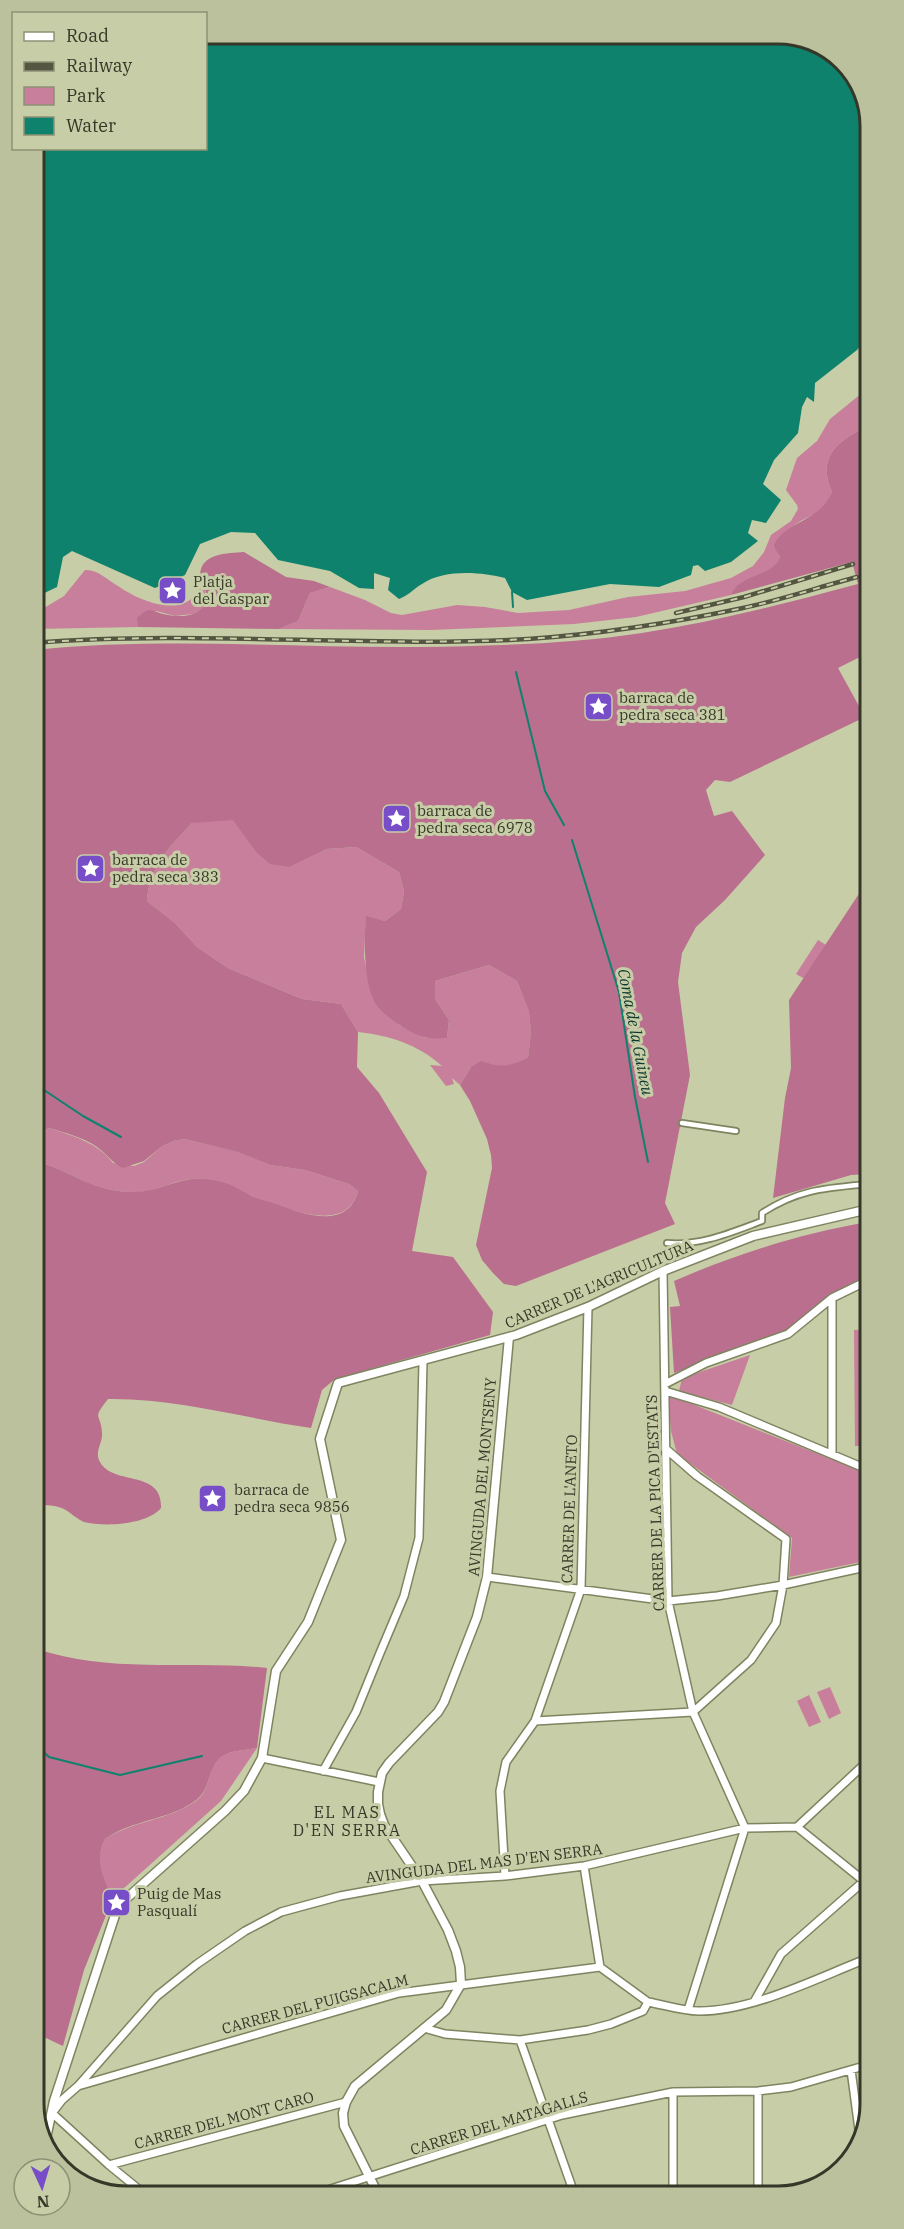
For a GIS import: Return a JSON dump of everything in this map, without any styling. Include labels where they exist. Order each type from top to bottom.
[{"type":"street","points":[[682,1123],[736,1131]]},
{"type":"street","points":[[667,1243],[683,1244],[715,1238],[762,1221],[762,1213],[781,1201],[816,1189],[860,1185]]},
{"type":"street","name":"CARRER DE L'AGRICULTURA","points":[[262,1758],[276,1671],[308,1622],[341,1540],[320,1439],[338,1383],[509,1337],[588,1307],[663,1271],[753,1236],[860,1211]]},
{"type":"street","name":"CARRER DE LA PICA D'ESTATS","points":[[663,1271],[668,1601],[693,1712],[745,1828]]},
{"type":"street","points":[[665,1388],[706,1363],[788,1334],[832,1298],[860,1284]]},
{"type":"street","points":[[832,1298],[832,1454]]},
{"type":"street","name":"CARRER DE L'ANETO","points":[[505,1875],[500,1791],[506,1762],[535,1720],[581,1589],[588,1307]]},
{"type":"street","name":"AVINGUDA DEL MONTSENY","points":[[379,1782],[389,1763],[438,1712],[444,1702],[477,1617],[488,1577],[509,1337]]},
{"type":"street","points":[[323,1771],[356,1712],[404,1596],[419,1538],[423,1361]]},
{"type":"street","points":[[665,1388],[719,1407],[860,1466]]},
{"type":"street","points":[[535,1720],[693,1712],[751,1660],[776,1623],[783,1585],[786,1539],[697,1476],[666,1449]]},
{"type":"street","points":[[488,1577],[668,1601],[717,1596],[783,1585],[860,1568]]},
{"type":"street","points":[[48,2130],[54,2101],[118,1906],[225,1811],[244,1791],[262,1758],[379,1782],[378,1804],[382,1820],[422,1881],[444,1922],[460,1967],[460,1984],[446,2010],[369,2073],[355,2086],[346,2102],[343,2113],[344,2126],[373,2185]]},
{"type":"street","points":[[860,1768],[797,1827],[860,1876]]},
{"type":"street","name":"AVINGUDA DEL MAS D'EN SERRA","points":[[52,2113],[157,1996],[197,1964],[245,1931],[281,1912],[340,1896],[422,1881],[584,1866],[745,1828],[797,1827]]},
{"type":"street","points":[[688,2010],[745,1828]]},
{"type":"street","points":[[584,1866],[600,1967],[648,2002],[688,2010],[729,2009],[860,1961]]},
{"type":"street","points":[[753,2002],[781,1954],[860,1888]]},
{"type":"street","name":"CARRER DEL PUIGSACALM","points":[[78,2086],[399,1993],[600,1967]]},
{"type":"street","points":[[424,2028],[445,2034],[520,2040],[588,2030],[611,2024],[643,2011],[648,2002]]},
{"type":"street","points":[[520,2040],[571,2186]]},
{"type":"street","name":"CARRER DEL MATAGALLS","points":[[342,2185],[562,2115],[673,2092],[758,2091],[791,2086],[860,2067]]},
{"type":"street","points":[[851,2070],[858,2124]]},
{"type":"street","points":[[758,2091],[758,2186]]},
{"type":"street","points":[[673,2092],[673,2186]]},
{"type":"street","name":"CARRER DEL MONT CARO","points":[[109,2165],[346,2102]]},
{"type":"street","points":[[52,2113],[134,2185]]},
{"type":"green space","points":[[860,395],[860,430],[839,444],[829,459],[827,469],[832,492],[828,501],[818,512],[787,532],[776,551],[780,557],[771,569],[741,583],[731,595],[636,617],[574,624],[431,630],[279,629],[298,621],[310,593],[330,587],[391,613],[402,615],[457,605],[518,613],[569,610],[628,597],[685,591],[731,578],[753,566],[764,552],[771,535],[791,521],[798,509],[786,490],[797,458],[817,441],[830,419]]},
{"type":"green space","points":[[85,570],[89,570],[98,573],[125,591],[154,603],[175,605],[184,603],[193,596],[202,583],[208,599],[202,610],[193,614],[175,616],[156,611],[138,618],[138,627],[44,629],[44,608],[64,596]]},
{"type":"green space","points":[[208,820],[234,820],[255,851],[290,867],[327,849],[356,847],[399,872],[404,891],[401,909],[385,921],[366,917],[364,957],[370,987],[399,1025],[426,1038],[447,1038],[449,1020],[435,999],[435,981],[489,965],[517,981],[529,1012],[531,1032],[528,1059],[512,1066],[471,1067],[460,1085],[452,1078],[454,1084],[446,1086],[430,1065],[442,1066],[424,1052],[403,1042],[358,1032],[341,1004],[302,999],[228,968],[197,947],[175,923],[147,901],[156,868],[168,849],[192,823]]},
{"type":"green space","points":[[818,940],[826,945],[805,979],[796,974]]},
{"type":"green space","points":[[49,1128],[76,1137],[100,1150],[113,1163],[134,1166],[144,1162],[161,1147],[173,1141],[185,1139],[239,1152],[270,1165],[305,1170],[349,1184],[358,1191],[348,1208],[332,1215],[312,1215],[202,1179],[185,1180],[152,1190],[135,1192],[107,1189],[44,1163],[44,1131]]},
{"type":"green space","points":[[854,1330],[860,1330],[860,1446],[855,1446]]},
{"type":"green space","points":[[750,1355],[732,1405],[679,1391],[682,1378]]},
{"type":"green space","points":[[672,1396],[860,1470],[860,1562],[789,1577],[792,1538],[677,1454],[671,1431],[668,1398]]},
{"type":"green space","points":[[830,1687],[841,1713],[829,1719],[817,1692]]},
{"type":"green space","points":[[809,1695],[821,1722],[809,1727],[797,1701]]},
{"type":"green space","points":[[257,1748],[221,1801],[113,1898],[101,1870],[100,1855],[105,1839],[196,1801],[205,1789],[213,1768],[222,1757],[232,1752]]},
{"type":"shaded area","points":[[860,430],[860,657],[838,668],[860,708],[860,719],[730,782],[715,780],[706,790],[714,816],[732,811],[765,855],[725,900],[696,927],[682,953],[678,982],[690,1075],[665,1203],[675,1224],[516,1286],[504,1284],[482,1260],[476,1245],[492,1168],[491,1155],[487,1139],[460,1085],[471,1067],[481,1061],[505,1066],[528,1058],[531,1032],[529,1012],[517,981],[489,965],[435,981],[435,999],[449,1020],[447,1038],[428,1038],[416,1034],[394,1021],[378,1007],[373,999],[367,976],[366,916],[385,921],[401,909],[404,891],[399,872],[356,847],[327,849],[290,867],[270,864],[255,851],[233,820],[192,823],[168,849],[156,868],[147,901],[175,923],[197,947],[228,968],[302,999],[341,1004],[358,1032],[357,1067],[379,1093],[427,1172],[412,1251],[453,1257],[493,1312],[490,1335],[335,1379],[322,1390],[311,1428],[185,1405],[108,1399],[98,1414],[102,1433],[99,1460],[105,1468],[114,1473],[154,1487],[159,1496],[161,1508],[154,1514],[136,1521],[92,1524],[84,1522],[64,1509],[44,1505],[44,1163],[95,1185],[120,1191],[152,1190],[185,1180],[214,1180],[253,1196],[311,1215],[335,1215],[345,1211],[353,1203],[358,1191],[349,1184],[305,1170],[270,1165],[238,1152],[185,1139],[173,1141],[161,1147],[144,1161],[123,1168],[97,1147],[80,1138],[49,1128],[44,1131],[44,649],[130,644],[420,647],[559,642],[614,637],[697,623],[858,584],[852,562],[731,595],[741,583],[776,564],[780,557],[774,545],[779,537],[811,516],[826,502],[832,492],[827,469],[829,459],[839,444]]},
{"type":"shaded area","points":[[244,552],[286,577],[314,581],[330,587],[310,593],[298,621],[279,629],[138,627],[137,618],[149,610],[182,616],[200,610],[208,599],[201,581],[200,572],[203,565],[207,560],[221,554]]},
{"type":"shaded area","points":[[860,892],[860,1174],[851,1175],[773,1198],[785,1098],[791,1068],[789,1000]]},
{"type":"shaded area","points":[[860,1224],[860,1279],[831,1295],[785,1332],[674,1373],[670,1307],[680,1306],[674,1281],[721,1262],[819,1232]]},
{"type":"shaded area","points":[[44,1651],[65,1657],[122,1664],[267,1668],[257,1748],[232,1752],[222,1757],[213,1769],[201,1796],[185,1807],[126,1828],[105,1839],[100,1862],[103,1876],[113,1898],[84,1970],[63,2046],[44,2037]]},
{"type":"water","points":[[207,44],[784,44],[795,45],[820,54],[829,60],[847,80],[859,109],[860,125],[860,346],[815,383],[814,402],[807,397],[802,407],[798,433],[774,460],[763,484],[781,500],[766,523],[752,520],[748,533],[758,541],[731,562],[705,571],[698,565],[693,566],[691,575],[659,587],[610,584],[527,600],[512,592],[505,578],[485,574],[452,574],[431,579],[399,599],[388,590],[390,578],[374,573],[374,589],[359,588],[330,571],[278,560],[255,533],[231,532],[200,544],[185,575],[155,588],[72,551],[63,557],[57,587],[44,593],[44,150],[207,150]]},
{"type":"waterway","name":"Coma de la Guineu","points":[[512,592],[513,607]]},
{"type":"waterway","name":"Coma de la Guineu","points":[[516,672],[545,791],[564,825]]},
{"type":"waterway","name":"Coma de la Guineu","points":[[572,840],[619,992],[635,1097],[648,1162]]},
{"type":"waterway","points":[[44,1090],[83,1116],[121,1137]]},
{"type":"waterway","points":[[44,1752],[49,1757],[120,1775],[202,1756]]},
{"type":"railway","points":[[676,613],[744,597],[853,564]]},
{"type":"railway","points":[[44,642],[158,638],[405,642],[555,637],[636,627],[743,608],[857,577]]},
{"type":"place","name":"Platja del Gaspar","points":[[172,590]]},
{"type":"place","name":"barraca de pedra seca 381","points":[[598,706]]},
{"type":"place","name":"barraca de pedra seca 6978","points":[[396,819]]},
{"type":"place","name":"barraca de pedra seca 383","points":[[91,868]]},
{"type":"place","name":"barraca de pedra seca 9856","points":[[213,1498]]},
{"type":"place","name":"Puig de Mas Pasqualí","points":[[116,1902]]},
{"type":"district","name":"EL MAS D'EN SERRA","points":[[347,1821]]}]
